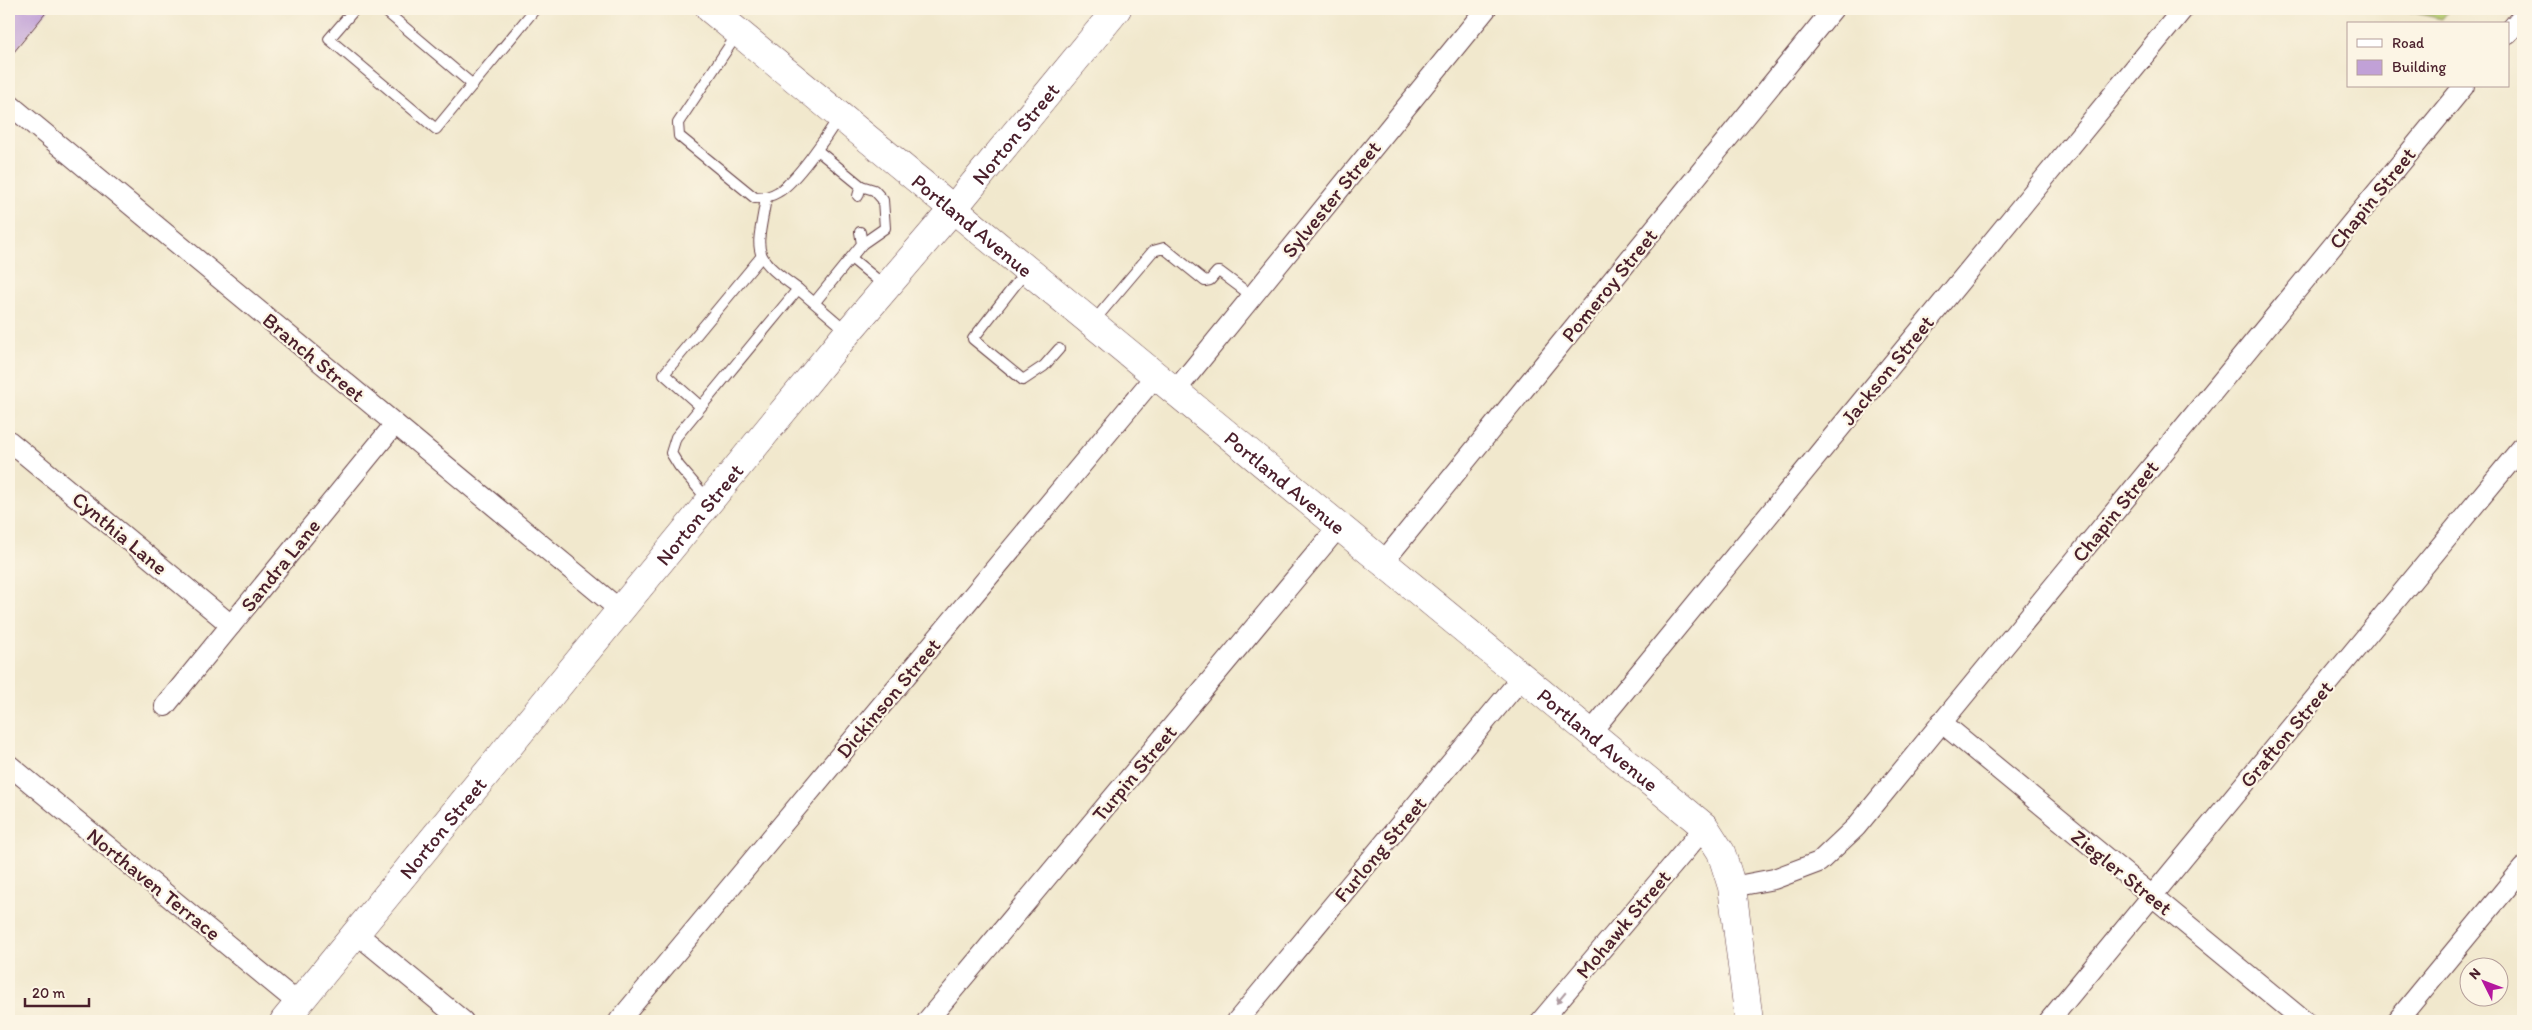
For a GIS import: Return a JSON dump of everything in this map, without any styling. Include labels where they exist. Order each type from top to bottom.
[{"type":"main road","name":"Portland Avenue","points":[[710,9],[1384,561],[1705,827],[1721,852],[1732,887],[1749,1021]]},
{"type":"main road","name":"Norton Street","points":[[291,1012],[848,332],[953,209],[1117,9]]},
{"type":"street","name":"Sylvester Street","points":[[1166,382],[1252,296],[1486,9]]},
{"type":"street","name":"Pomeroy Street","points":[[1384,561],[1834,9]]},
{"type":"street","name":"Jackson Street","points":[[1591,732],[2183,9]]},
{"type":"street","points":[[2510,30],[2523,14]]},
{"type":"street","name":"Chapin Street","points":[[1732,887],[1774,879],[1818,862],[1856,827],[2462,88]]},
{"type":"street","name":"Branch Street","points":[[9,104],[620,610]]},
{"type":"street","name":"Dickinson Street","points":[[620,1021],[1166,382]]},
{"type":"street","name":"Sandra Lane","points":[[165,706],[395,424]]},
{"type":"street","name":"Cynthia Lane","points":[[9,441],[231,625]]},
{"type":"street","name":"Grafton Street","points":[[2049,1021],[2523,446]]},
{"type":"street","name":"Turpin Street","points":[[927,1021],[1340,525]]},
{"type":"street","name":"Furlong Street","points":[[1237,1021],[1523,676]]},
{"type":"street","name":"Ziegler Street","points":[[1941,722],[2304,1021]]},
{"type":"street","name":"Northaven Terrace","points":[[9,765],[291,1012]]},
{"type":"street","name":"Mohawk Street","points":[[1541,1021],[1705,827]]},
{"type":"street","points":[[2397,1021],[2523,868]]},
{"type":"street","points":[[356,933],[463,1021]]},
{"type":"lane","points":[[355,9],[329,39],[436,129],[535,9]]},
{"type":"lane","points":[[383,9],[473,84]]},
{"type":"lane","points":[[739,32],[678,123],[679,136],[756,198],[766,198],[779,192],[817,150],[840,116]]},
{"type":"lane","points":[[815,302],[862,244],[885,228],[883,200],[874,190],[859,191],[817,150]]},
{"type":"lane","points":[[766,198],[758,247],[761,257],[771,270],[815,302],[848,332]]},
{"type":"lane","points":[[860,232],[862,244]]},
{"type":"lane","points":[[1093,322],[1153,252],[1164,248],[1205,281],[1220,272],[1252,296]]},
{"type":"lane","points":[[700,406],[664,374],[761,257]]},
{"type":"lane","points":[[851,258],[886,287]]},
{"type":"lane","points":[[1027,270],[973,339],[1023,380],[1044,366],[1059,349]]},
{"type":"lane","points":[[710,502],[679,466],[671,453],[676,437],[798,289]]},
{"type":"green space","points":[[2397,9],[2450,9],[2442,19]]},
{"type":"building","points":[[9,9],[49,9],[9,58]]}]
